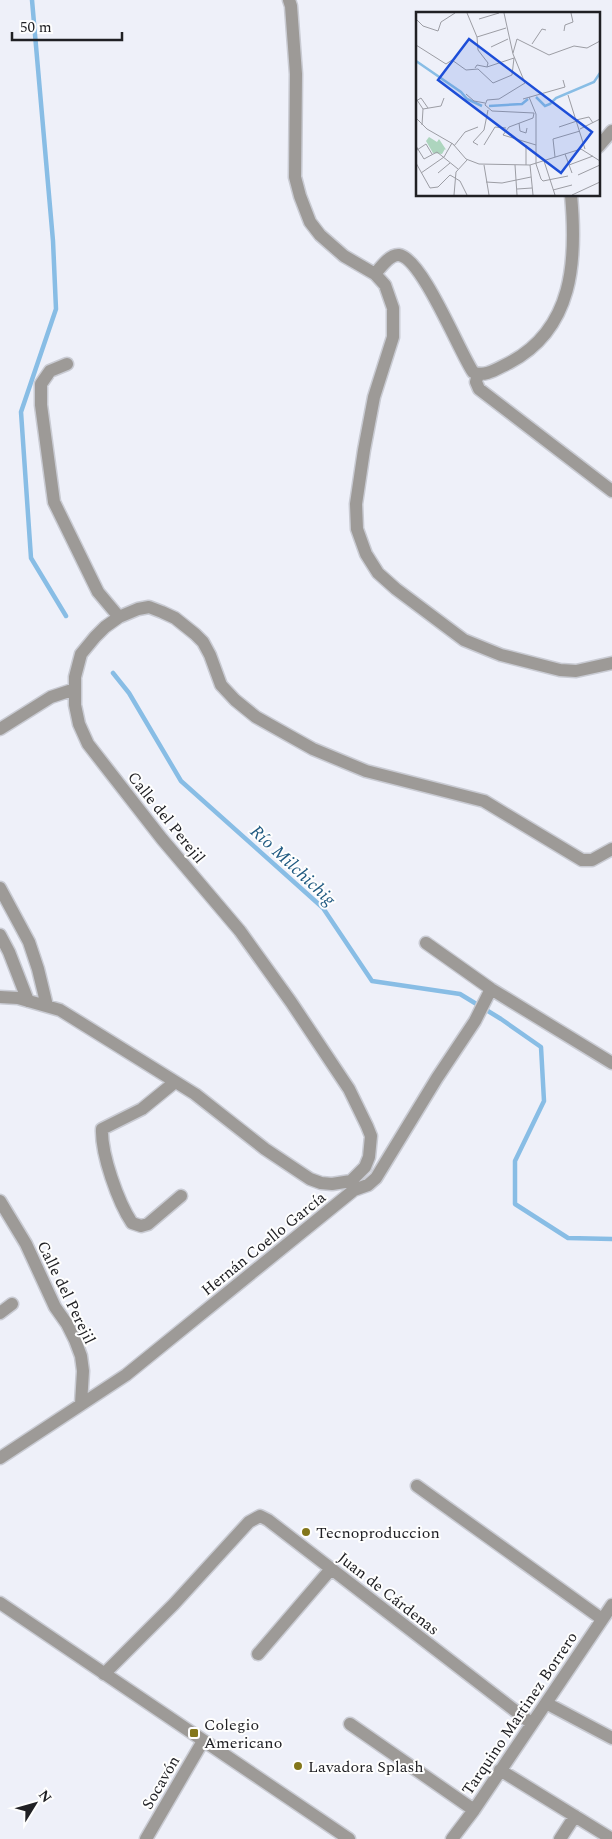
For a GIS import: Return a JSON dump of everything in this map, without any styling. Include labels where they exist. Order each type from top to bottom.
[{"type":"street","points":[[289,0],[292,6],[296,74],[295,177],[300,196],[310,222],[320,235],[344,256],[375,274],[385,286],[393,308],[393,337],[374,398],[356,504],[357,529],[370,560],[378,572],[396,589],[464,640],[501,656],[576,672],[612,663]]},
{"type":"street","points":[[600,145],[612,131]]},
{"type":"street","points":[[375,274],[395,256],[404,257],[423,278],[436,299],[463,356],[473,372],[484,374],[523,355],[552,326],[564,298],[572,260],[574,227],[571,196]]},
{"type":"street","points":[[66,364],[50,371],[41,384],[41,405],[54,502],[98,592],[119,618]]},
{"type":"street","points":[[478,374],[476,382],[479,389],[612,491]]},
{"type":"street","name":"Calle del Perejil","points":[[352,1186],[367,1162],[371,1142],[367,1126],[349,1089],[291,1002],[240,931],[162,839],[88,744],[78,724],[75,705],[75,677],[81,654],[95,637],[119,618],[138,609],[149,607],[176,618],[204,642],[221,685],[235,700],[256,718],[313,749],[366,771],[484,801],[582,860],[592,860],[612,849]]},
{"type":"street","points":[[0,729],[51,697],[75,689]]},
{"type":"street","points":[[0,888],[29,942],[47,1006]]},
{"type":"street","points":[[0,935],[9,952],[28,1000]]},
{"type":"street","points":[[426,944],[488,994],[612,1063]]},
{"type":"street","name":"Hernán Coello García","points":[[0,1458],[126,1375],[352,1186],[368,1185],[376,1178],[475,1020],[488,994]]},
{"type":"street","points":[[0,997],[28,1000],[60,1010],[195,1094],[265,1149],[310,1179],[321,1183],[352,1186]]},
{"type":"street","points":[[175,1082],[142,1109],[102,1129],[102,1142],[123,1209],[132,1223],[141,1226],[148,1224],[181,1196]]},
{"type":"street","name":"Calle del Perejil","points":[[0,1201],[26,1244],[56,1307],[75,1340],[84,1371],[81,1404]]},
{"type":"street","points":[[0,1313],[12,1304]]},
{"type":"street","points":[[417,1486],[602,1619]]},
{"type":"street","name":"Juan de Cárdenas","points":[[104,1674],[174,1604],[249,1522],[260,1516],[331,1568],[531,1723]]},
{"type":"street","points":[[258,1654],[331,1568]]},
{"type":"street","points":[[0,1603],[349,1839]]},
{"type":"street","name":"Tarquino Martinez Borrero","points":[[452,1839],[474,1810],[612,1604]]},
{"type":"street","points":[[546,1703],[612,1738]]},
{"type":"street","points":[[350,1724],[474,1810]]},
{"type":"street","name":"Socavón","points":[[146,1839],[203,1741]]},
{"type":"street","points":[[500,1770],[612,1839]]},
{"type":"street","points":[[560,1839],[575,1816]]},
{"type":"waterway","points":[[32,0],[53,241],[56,309],[21,412],[31,558],[66,616]]},
{"type":"waterway","name":"Río Milchichig","points":[[113,673],[129,693],[181,781],[323,908],[372,981],[460,994],[501,1019],[541,1047],[544,1101],[515,1161],[515,1204],[568,1238],[612,1239]]},
{"type":"place","name":"Tecnoproduccion","points":[[306,1532]]},
{"type":"place","name":"Colegio Americano","points":[[194,1733]]},
{"type":"place","name":"Lavadora Splash","points":[[298,1766]]}]
